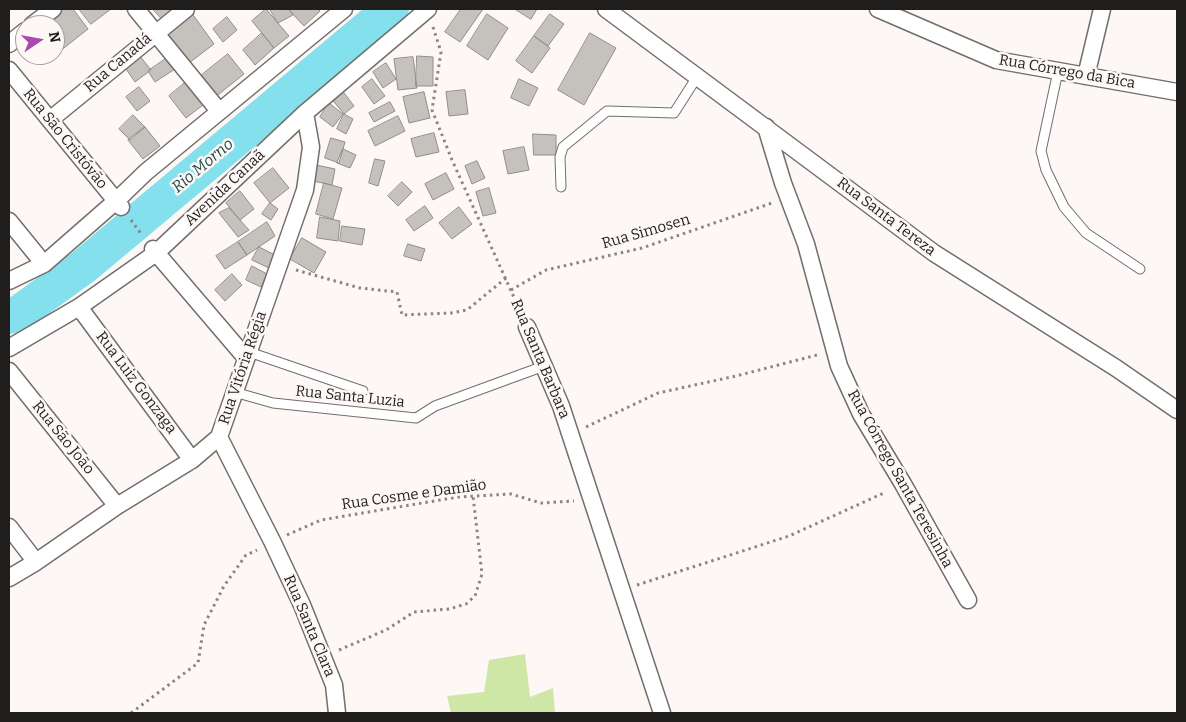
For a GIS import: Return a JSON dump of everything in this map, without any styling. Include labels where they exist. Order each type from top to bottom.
[{"type":"street","points":[[136,9],[219,111]]},
{"type":"street","name":"Rua Canadá","points":[[50,119],[186,9]]},
{"type":"street","points":[[9,281],[44,264],[118,204],[146,172],[344,9]]},
{"type":"street","name":"Avenida Canaã","points":[[9,348],[79,307],[155,251],[305,114],[428,9]]},
{"type":"street","name":"Rua Santa Tereza","points":[[606,9],[934,253],[1116,368],[1177,410]]},
{"type":"street","name":"Rua Córrego da Bica","points":[[878,9],[996,60],[1177,92]]},
{"type":"street","points":[[1086,76],[1102,9]]},
{"type":"street","name":"Rua São Cristóvão","points":[[9,70],[118,204]]},
{"type":"street","name":"Rua Vitória Régia","points":[[9,578],[36,562],[117,506],[192,460],[218,437],[305,190],[311,147],[305,114]]},
{"type":"street","name":"Rua Córrego Santa Teresinha","points":[[766,127],[806,244],[839,366],[861,414],[903,484],[968,600]]},
{"type":"street","points":[[9,221],[44,264]]},
{"type":"street","points":[[155,251],[247,355]]},
{"type":"street","name":"Rua Luiz Gonzaga","points":[[79,307],[192,460]]},
{"type":"street","name":"Rua Santa Barbara","points":[[527,327],[562,406],[662,713]]},
{"type":"street","name":"Rua São João","points":[[9,370],[117,506]]},
{"type":"street","name":"Rua Santa Clara","points":[[218,437],[272,541],[302,605],[334,686],[337,713]]},
{"type":"street","points":[[9,527],[36,562]]},
{"type":"lane","points":[[1058,71],[1041,151],[1046,170],[1064,207],[1086,234],[1140,270]]},
{"type":"lane","points":[[561,186],[560,157],[563,147],[607,111],[674,113],[697,76]]},
{"type":"lane","points":[[247,355],[362,391]]},
{"type":"lane","name":"Rua Santa Luzia","points":[[234,392],[272,403],[416,418],[435,406],[544,366]]},
{"type":"path","name":"Rua Santa Barbara","points":[[433,26],[441,52],[432,110],[452,160],[527,327]]},
{"type":"path","name":"Rua Simosen","points":[[511,290],[546,270],[642,248],[789,198]]},
{"type":"path","points":[[118,204],[155,251]]},
{"type":"path","points":[[279,264],[360,288],[397,292],[402,315],[451,313],[468,310],[506,278]]},
{"type":"path","points":[[571,434],[658,393],[736,376],[835,350]]},
{"type":"path","points":[[622,590],[789,536],[903,484]]},
{"type":"path","name":"Rua Cosme e Damião","points":[[131,713],[198,663],[204,625],[224,586],[246,555],[272,541],[321,520],[458,497],[511,494],[541,503],[592,500]]},
{"type":"path","points":[[322,657],[386,630],[414,612],[449,609],[466,604],[475,596],[482,574],[473,496]]},
{"type":"green space","points":[[525,654],[530,697],[553,688],[555,713],[451,713],[447,696],[484,692],[489,660]]},
{"type":"building","points":[[60,9],[73,9],[88,29],[65,47],[65,15],[52,15]]},
{"type":"building","points":[[79,9],[111,9],[91,24]]},
{"type":"building","points":[[153,9],[176,9],[162,19]]},
{"type":"building","points":[[266,9],[289,36],[274,48],[252,21]]},
{"type":"building","points":[[270,9],[289,9],[293,15],[278,23]]},
{"type":"building","points":[[318,9],[320,11],[304,26],[289,10]]},
{"type":"building","points":[[461,9],[483,9],[460,42],[445,32]]},
{"type":"building","points":[[515,9],[537,9],[531,19]]},
{"type":"building","points":[[191,12],[214,44],[185,66],[162,34]]},
{"type":"building","points":[[487,14],[508,28],[488,60],[467,46]]},
{"type":"building","points":[[550,14],[564,24],[548,46],[534,36]]},
{"type":"building","points":[[227,17],[237,30],[223,42],[213,29]]},
{"type":"building","points":[[262,33],[274,48],[255,65],[243,50]]},
{"type":"building","points":[[590,33],[616,48],[584,105],[558,90]]},
{"type":"building","points":[[534,36],[550,48],[532,73],[516,61]]},
{"type":"building","points":[[228,54],[244,74],[214,98],[198,78]]},
{"type":"building","points":[[139,55],[151,70],[135,82],[124,66]]},
{"type":"building","points":[[417,56],[433,57],[433,86],[416,86]]},
{"type":"building","points":[[413,57],[417,88],[398,90],[394,59]]},
{"type":"building","points":[[167,58],[175,69],[155,82],[148,71]]},
{"type":"building","points":[[386,63],[396,79],[383,88],[373,72]]},
{"type":"building","points":[[372,79],[385,96],[374,104],[362,87]]},
{"type":"building","points":[[519,79],[538,88],[529,106],[511,98]]},
{"type":"building","points":[[186,82],[203,105],[186,118],[169,96]]},
{"type":"building","points":[[139,87],[150,101],[137,111],[126,97]]},
{"type":"building","points":[[341,89],[354,106],[344,114],[330,97]]},
{"type":"building","points":[[465,90],[468,114],[449,116],[446,92]]},
{"type":"building","points":[[424,92],[430,118],[409,123],[403,97]]},
{"type":"building","points":[[390,102],[395,111],[374,122],[369,113]]},
{"type":"building","points":[[329,103],[343,114],[333,127],[320,117]]},
{"type":"building","points":[[344,114],[353,119],[346,134],[337,129]]},
{"type":"building","points":[[133,115],[145,127],[130,140],[119,129]]},
{"type":"building","points":[[398,116],[405,131],[375,146],[368,131]]},
{"type":"building","points":[[145,127],[160,146],[143,159],[128,140]]},
{"type":"building","points":[[434,133],[439,152],[416,157],[411,139]]},
{"type":"building","points":[[533,134],[556,135],[556,155],[534,155]]},
{"type":"building","points":[[331,138],[345,142],[339,163],[325,158]]},
{"type":"building","points":[[524,147],[529,170],[508,174],[503,151]]},
{"type":"building","points":[[343,149],[356,155],[350,168],[337,163]]},
{"type":"building","points":[[375,159],[385,161],[378,186],[369,183]]},
{"type":"building","points":[[477,161],[485,178],[472,184],[465,166]]},
{"type":"building","points":[[316,165],[335,169],[332,185],[313,181]]},
{"type":"building","points":[[273,168],[289,188],[270,203],[254,183]]},
{"type":"building","points":[[446,173],[454,189],[433,200],[425,184]]},
{"type":"building","points":[[402,182],[412,192],[398,206],[388,196]]},
{"type":"building","points":[[324,183],[342,188],[333,219],[316,214]]},
{"type":"building","points":[[489,188],[496,213],[483,216],[476,192]]},
{"type":"building","points":[[240,191],[254,209],[240,220],[226,203]]},
{"type":"building","points":[[270,203],[278,209],[271,220],[262,214]]},
{"type":"building","points":[[425,206],[433,218],[414,231],[406,220]]},
{"type":"building","points":[[459,207],[472,224],[452,239],[439,223]]},
{"type":"building","points":[[229,208],[249,230],[238,237],[219,213]]},
{"type":"building","points":[[320,217],[340,221],[338,241],[317,238]]},
{"type":"building","points":[[267,222],[275,236],[247,255],[238,242]]},
{"type":"building","points":[[342,226],[365,229],[362,245],[340,241]]},
{"type":"building","points":[[302,238],[326,252],[314,273],[290,259]]},
{"type":"building","points":[[238,242],[247,255],[225,269],[216,256]]},
{"type":"building","points":[[408,244],[425,249],[421,261],[404,256]]},
{"type":"building","points":[[259,247],[275,255],[269,268],[252,260]]},
{"type":"building","points":[[252,266],[267,274],[261,287],[246,280]]},
{"type":"building","points":[[232,274],[242,285],[225,301],[215,290]]},
{"type":"waterway","name":"Rio Morno","points":[[9,316],[19,313],[83,267],[391,9]]}]
